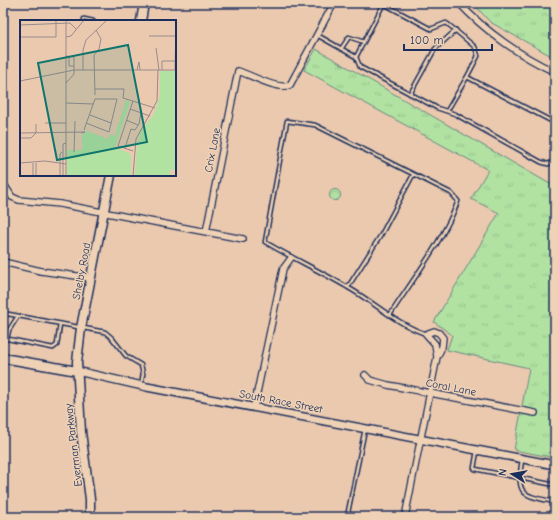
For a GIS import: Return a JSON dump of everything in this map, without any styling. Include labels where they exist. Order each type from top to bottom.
[{"type":"main road","points":[[141,20],[144,3]]},
{"type":"main road","name":"Shelby Road","points":[[77,371],[81,328],[110,176]]},
{"type":"main road","name":"South Race Street","points":[[3,358],[77,371]]},
{"type":"main road","name":"Everman Parkway","points":[[77,371],[81,432],[90,498],[90,517]]},
{"type":"street","points":[[317,35],[334,3]]},
{"type":"street","points":[[459,3],[502,40],[527,58],[555,72]]},
{"type":"street","name":"Crix Lane","points":[[206,232],[238,71],[278,86],[286,87],[290,85],[317,35]]},
{"type":"street","points":[[3,182],[12,197],[19,200],[60,204],[243,239]]},
{"type":"street","points":[[254,407],[283,269],[291,258]]},
{"type":"street","points":[[3,262],[41,271],[91,278]]},
{"type":"street","points":[[405,517],[429,392],[437,357],[442,347],[443,338],[439,333],[434,331],[426,334],[434,344],[437,357]]},
{"type":"street","name":"South Race Street","points":[[77,371],[141,385],[555,465]]},
{"type":"street","name":"Coral Lane","points":[[365,375],[370,380],[388,385],[535,414]]},
{"type":"lane","points":[[356,57],[384,4],[425,27],[434,29],[446,23],[474,47],[478,56],[447,111]]},
{"type":"lane","points":[[84,19],[88,20]]},
{"type":"lane","points":[[410,94],[435,49],[456,30]]},
{"type":"lane","points":[[317,35],[356,57],[360,67],[410,94],[437,108],[447,111],[541,162],[548,164],[555,162]]},
{"type":"lane","points":[[341,49],[350,36],[364,42]]},
{"type":"lane","points":[[467,77],[555,124]]},
{"type":"lane","points":[[390,315],[430,254],[455,210],[458,201],[451,193],[315,125],[287,121],[265,242],[291,258],[348,287],[409,328],[426,334]]},
{"type":"lane","points":[[348,287],[381,235],[413,175]]},
{"type":"lane","points":[[3,317],[8,314],[105,332],[112,338],[126,356],[141,365],[143,374],[141,385]]},
{"type":"lane","points":[[7,339],[9,330],[18,316]]},
{"type":"lane","points":[[3,338],[53,348],[57,345],[60,324]]},
{"type":"lane","points":[[347,517],[366,428]]},
{"type":"lane","points":[[477,450],[475,469],[555,485]]},
{"type":"lane","points":[[522,459],[519,478],[520,487],[530,497],[555,502]]},
{"type":"green space","points":[[473,3],[555,3],[555,58],[490,22]]},
{"type":"green space","points":[[316,49],[550,184],[555,177],[555,458],[514,450],[529,368],[447,350],[452,335],[434,322],[499,213],[471,199],[488,170],[304,70]]},
{"type":"green space","points":[[335,189],[339,191],[341,195],[339,199],[335,201],[331,199],[329,195],[331,191]]}]
